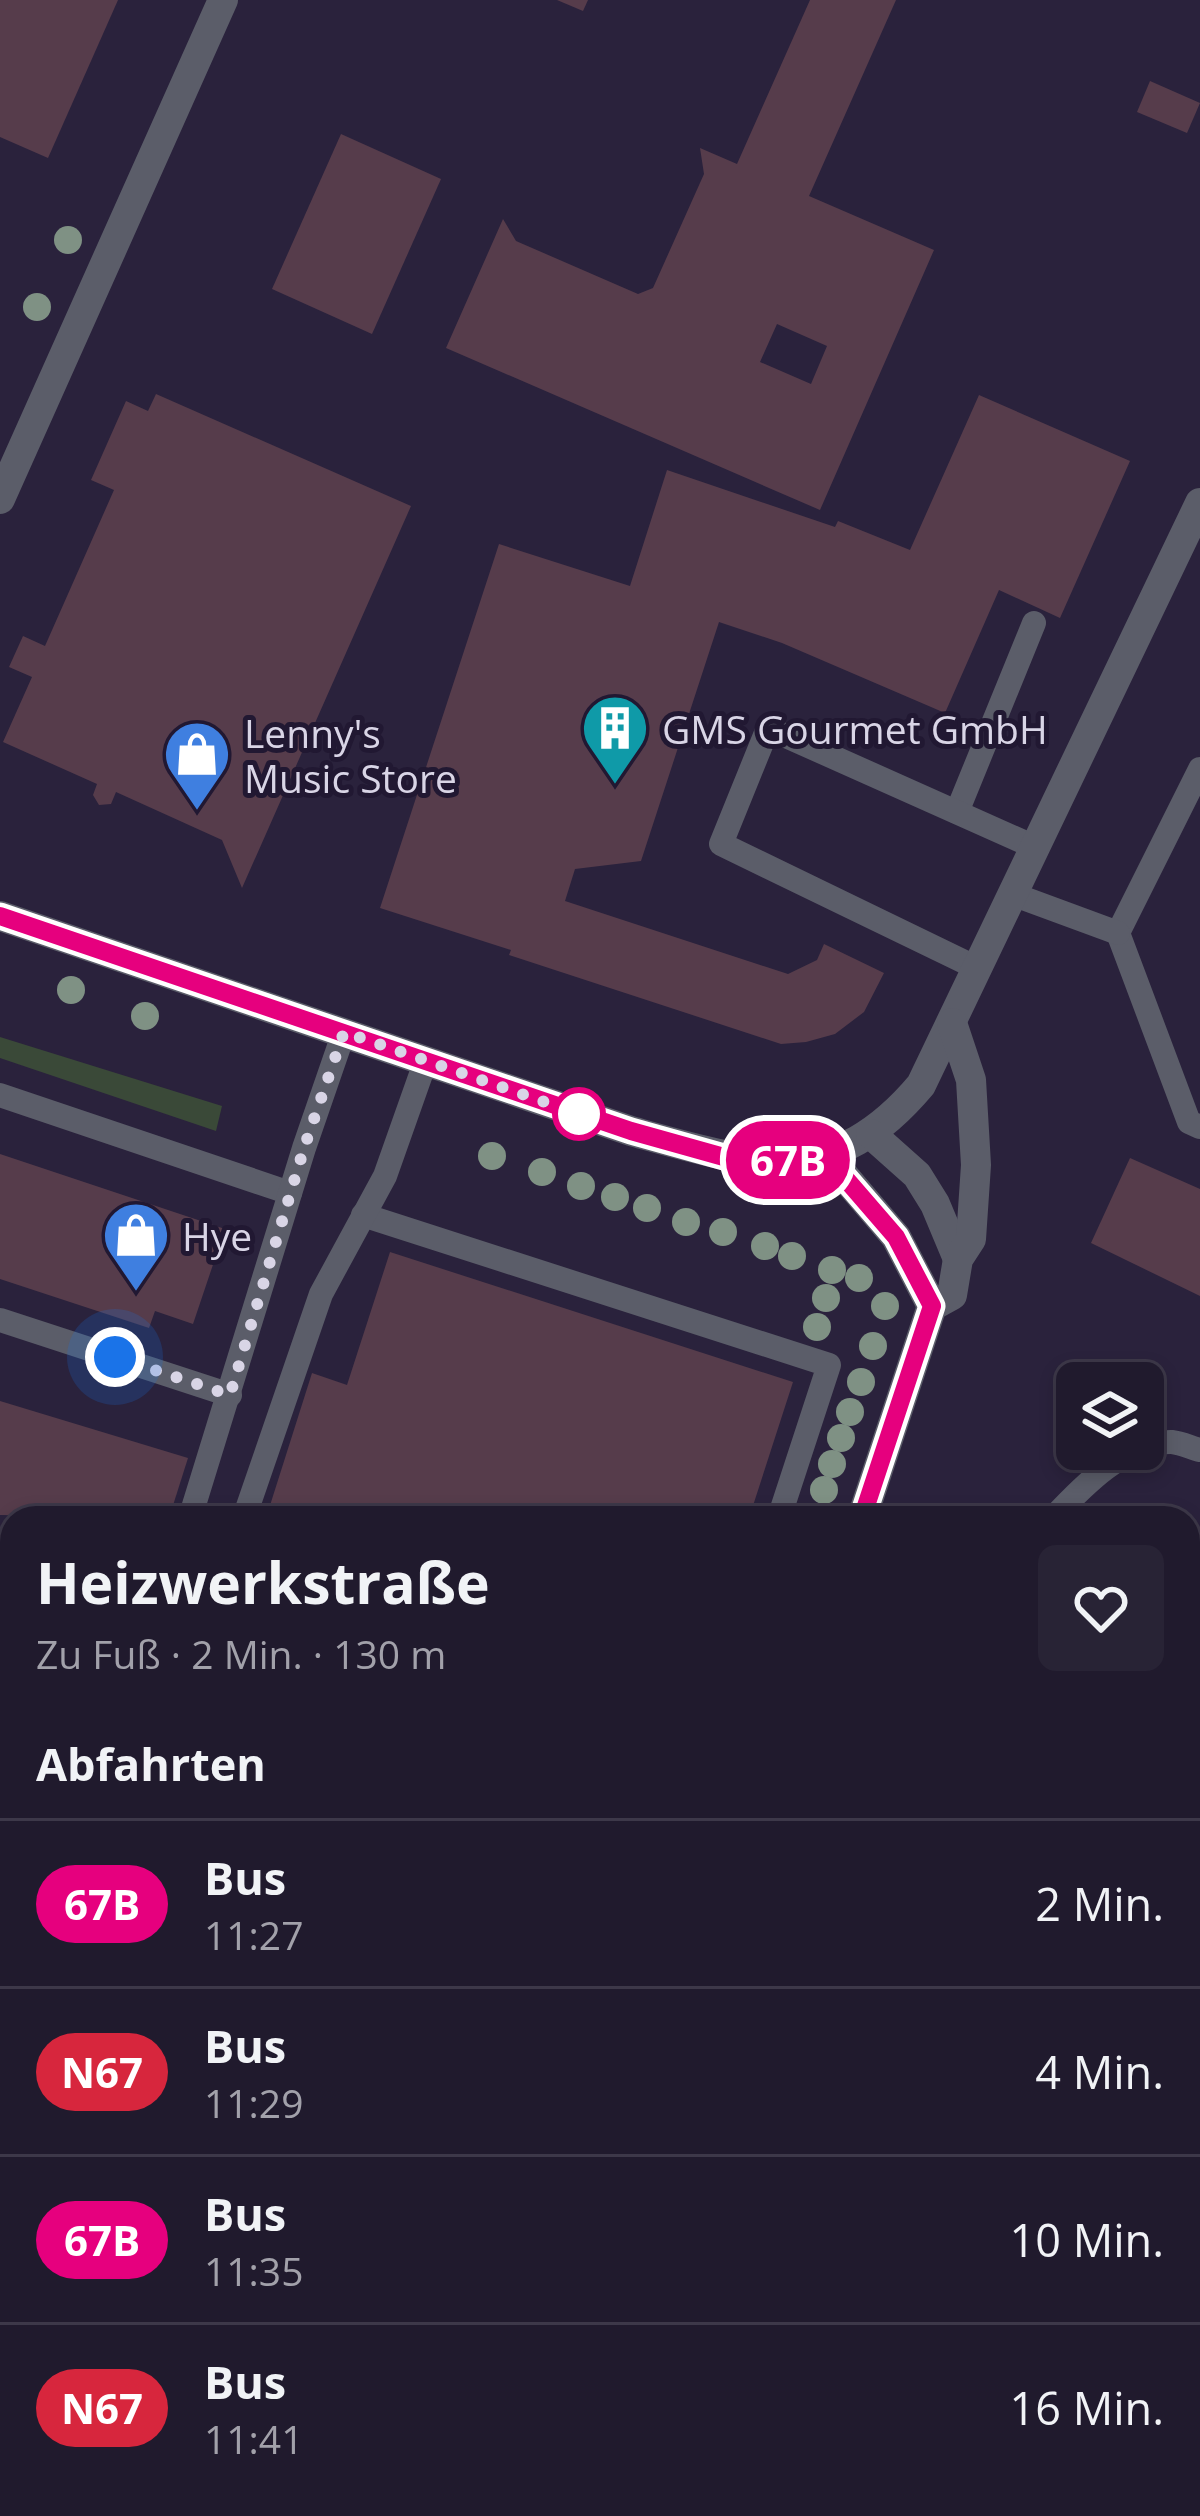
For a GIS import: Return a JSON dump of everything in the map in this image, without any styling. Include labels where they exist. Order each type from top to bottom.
[{"type":"street","points":[[0,499],[223,0]]},
{"type":"street","points":[[0,916],[631,1131],[731,1159],[826,1156],[872,1134],[921,1084],[1200,503]]},
{"type":"street","points":[[866,1506],[932,1306],[952,1294],[958,1259],[971,1239],[976,1112],[952,1022]]},
{"type":"street","points":[[872,1134],[917,1175],[958,1259]]},
{"type":"street","points":[[826,1156],[896,1237],[932,1306]]},
{"type":"lane","points":[[957,812],[1034,623]]},
{"type":"lane","points":[[979,969],[722,844],[768,728],[1037,848]]},
{"type":"lane","points":[[1200,770],[1118,933],[1189,1122],[1200,1127]]},
{"type":"lane","points":[[1015,895],[1118,933]]},
{"type":"lane","points":[[194,1506],[344,1032]]},
{"type":"lane","points":[[248,1506],[321,1294],[385,1177],[426,1060]]},
{"type":"lane","points":[[0,1095],[290,1192]]},
{"type":"lane","points":[[363,1215],[829,1365],[783,1506]]},
{"type":"lane","points":[[0,1320],[230,1395]]},
{"type":"lane","points":[[1065,1506],[1082,1487],[1132,1453],[1171,1442],[1200,1450]]},
{"type":"green space","points":[[0,1037],[222,1106],[216,1131],[0,1058]]},
{"type":"building","points":[[0,0],[118,0],[48,158],[0,137]]},
{"type":"building","points":[[557,0],[588,0],[583,11]]},
{"type":"building","points":[[810,0],[896,0],[809,196],[934,250],[820,510],[446,348],[503,219],[516,241],[638,294],[653,288],[704,174],[700,148],[737,164]],"holes":[[[777,324],[827,346],[811,384],[760,362]]]},
{"type":"building","points":[[1150,81],[1200,103],[1187,133],[1137,112]]},
{"type":"building","points":[[341,134],[441,179],[372,334],[272,289]]},
{"type":"building","points":[[156,394],[411,506],[242,888],[222,840],[116,792],[111,804],[99,805],[93,795],[97,784],[3,742],[32,677],[9,667],[23,636],[45,646],[114,490],[91,480],[126,401],[148,411]]},
{"type":"building","points":[[979,395],[1130,461],[1060,618],[999,590],[945,713],[782,643],[719,622],[641,861],[575,869],[565,901],[788,974],[817,960],[824,944],[884,973],[864,1012],[835,1034],[781,1044],[380,908],[499,544],[630,586],[667,470],[835,527],[838,521],[910,550]]},
{"type":"building","points":[[0,1154],[225,1229],[193,1324],[155,1311],[149,1328],[0,1279]]},
{"type":"building","points":[[1130,1158],[1200,1189],[1200,1296],[1091,1243]]},
{"type":"building","points":[[390,1252],[793,1382],[753,1506],[270,1506],[312,1373],[347,1385]]},
{"type":"building","points":[[0,1401],[188,1458],[173,1506],[0,1506]]},
{"type":"bus line","name":"67B","points":[[0,916],[631,1131],[731,1159],[826,1156],[896,1237],[932,1306],[866,1506]]},
{"type":"place","name":"GMS Gourmet GmbH","points":[[615,787]]},
{"type":"place","name":"Lenny's Music Store","points":[[197,813]]},
{"type":"place","name":"Hye","points":[[136,1294]]},
{"type":"route","points":[[115,1357],[230,1395],[344,1032],[585,1116],[579,1114]]}]
